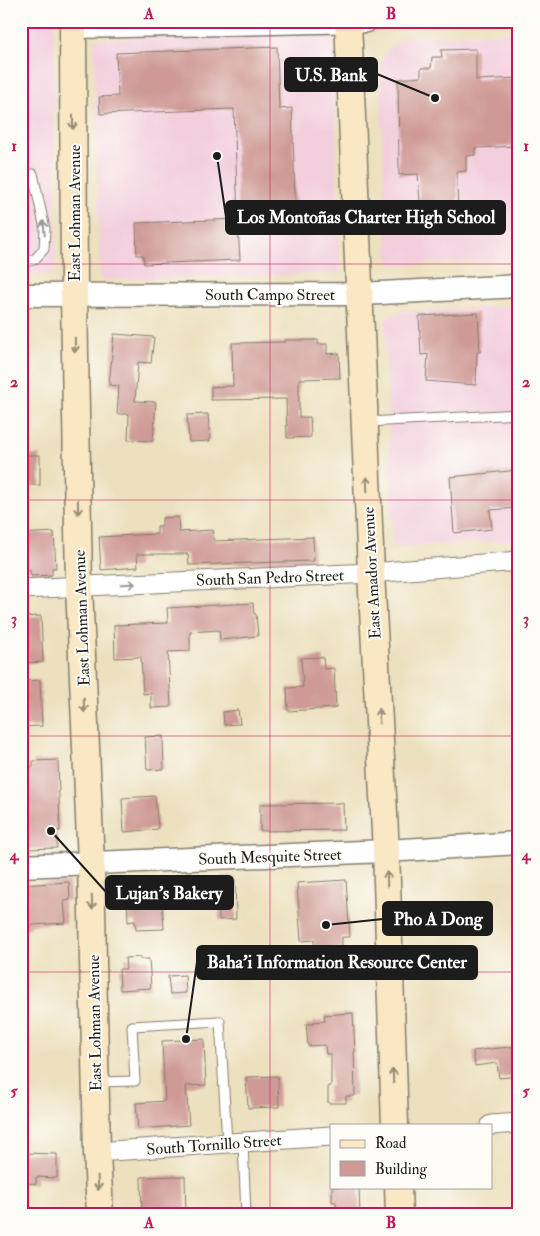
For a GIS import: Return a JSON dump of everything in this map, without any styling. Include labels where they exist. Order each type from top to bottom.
[{"type":"main road","name":"East Amador Avenue","points":[[354,22],[360,294],[371,573],[386,851],[395,1124]]},
{"type":"main road","name":"East Lohman Avenue","points":[[73,24],[74,296],[80,586],[91,863],[95,1082],[100,1215]]},
{"type":"main road","points":[[398,1188],[399,1215]]},
{"type":"street","points":[[73,24],[354,22]]},
{"type":"street","name":"South Campo Street","points":[[21,295],[360,294],[519,286]]},
{"type":"street","name":"South San Pedro Street","points":[[21,589],[371,573],[519,561]]},
{"type":"street","name":"South Mesquite Street","points":[[21,866],[386,851],[519,843]]},
{"type":"street","points":[[492,1125],[519,1123]]},
{"type":"street","name":"South Tornillo Street","points":[[97,1152],[330,1136]]},
{"type":"lane","points":[[21,174],[33,174],[45,229],[44,249],[34,260],[21,263]]},
{"type":"lane","points":[[365,422],[519,414]]},
{"type":"lane","points":[[95,1082],[135,1081],[132,1026],[220,1020],[246,1215]]},
{"type":"shaded area","points":[[21,21],[54,21],[56,268],[48,274],[21,273]]},
{"type":"shaded area","points":[[333,32],[340,273],[100,280],[94,39]]},
{"type":"shaded area","points":[[519,33],[519,259],[394,264],[387,255],[380,73],[382,60],[389,49],[398,41],[407,37]]},
{"type":"shaded area","points":[[519,306],[519,540],[395,547],[393,545],[385,322],[388,316],[401,312]]},
{"type":"building","points":[[277,47],[279,109],[292,108],[296,222],[238,225],[240,260],[144,264],[143,255],[137,255],[136,223],[238,219],[234,109],[100,114],[99,97],[118,96],[116,53]]},
{"type":"building","points":[[476,49],[476,80],[519,78],[519,146],[475,148],[475,155],[466,156],[466,171],[457,172],[458,231],[422,232],[418,174],[399,175],[398,79],[421,77],[421,68],[431,68],[432,57],[442,57],[441,50]]},
{"type":"building","points":[[478,313],[480,352],[477,352],[476,385],[426,381],[428,354],[421,355],[419,316]]},
{"type":"building","points":[[114,334],[154,337],[151,363],[138,362],[135,401],[156,402],[153,441],[128,440],[129,414],[117,414],[119,386],[109,385]]},
{"type":"building","points":[[285,340],[318,340],[318,344],[327,344],[327,354],[339,353],[340,378],[299,379],[299,417],[310,417],[311,437],[287,438],[286,399],[211,400],[211,387],[233,386],[232,343],[285,342]]},
{"type":"building","points":[[208,414],[210,441],[189,442],[187,415]]},
{"type":"building","points":[[21,455],[40,455],[40,485],[21,485]]},
{"type":"building","points":[[519,470],[519,508],[490,510],[492,529],[454,533],[450,477]]},
{"type":"building","points":[[178,517],[179,532],[213,530],[214,541],[313,537],[314,561],[189,565],[188,554],[137,554],[138,567],[101,570],[99,537],[157,534],[157,526],[162,526],[162,518]]},
{"type":"building","points":[[54,532],[56,568],[52,568],[52,575],[31,576],[30,570],[21,571],[21,534]]},
{"type":"building","points":[[253,603],[258,636],[220,640],[219,630],[190,632],[190,651],[168,652],[171,707],[151,708],[151,693],[143,694],[141,657],[115,658],[114,625],[168,623],[167,608]]},
{"type":"building","points":[[41,616],[43,662],[28,663],[27,652],[21,653],[21,617]]},
{"type":"building","points":[[323,657],[324,669],[334,668],[336,708],[288,711],[287,688],[303,687],[301,658]]},
{"type":"building","points":[[40,680],[42,726],[21,727],[21,681]]},
{"type":"building","points":[[238,710],[240,724],[224,725],[223,712]]},
{"type":"building","points":[[163,736],[164,769],[147,770],[145,737]]},
{"type":"building","points":[[58,760],[60,831],[57,831],[57,848],[28,849],[24,781],[21,781],[21,768],[33,767],[33,761]]},
{"type":"building","points":[[155,796],[158,829],[124,832],[122,798]]},
{"type":"building","points":[[343,803],[344,830],[260,831],[260,804]]},
{"type":"building","points":[[220,877],[235,877],[236,919],[219,920],[218,882]]},
{"type":"building","points":[[346,880],[350,937],[342,937],[342,950],[315,952],[314,940],[301,941],[297,883]]},
{"type":"building","points":[[69,882],[70,900],[64,901],[66,923],[33,925],[21,933],[21,885]]},
{"type":"building","points":[[162,898],[164,929],[136,930],[135,921],[128,922],[127,900]]},
{"type":"building","points":[[140,957],[140,959],[149,959],[151,988],[120,990],[119,969],[126,969],[125,958]]},
{"type":"building","points":[[185,975],[186,993],[170,994],[168,976]]},
{"type":"building","points":[[353,1013],[355,1096],[346,1096],[346,1103],[328,1103],[328,1086],[331,1086],[331,1054],[326,1054],[325,1045],[308,1046],[306,1024],[325,1021],[324,1015]]},
{"type":"building","points":[[204,1039],[206,1085],[186,1086],[189,1125],[138,1129],[136,1103],[165,1101],[162,1041]]},
{"type":"building","points":[[519,1046],[519,1076],[499,1078],[497,1063],[475,1066],[473,1051]]},
{"type":"building","points":[[278,1076],[279,1107],[248,1108],[246,1077]]},
{"type":"building","points":[[21,1153],[57,1154],[57,1178],[36,1177],[36,1184],[23,1183]]},
{"type":"building","points":[[185,1176],[186,1215],[142,1215],[141,1177]]},
{"type":"building","points":[[332,1188],[359,1188],[360,1215],[336,1215],[336,1202],[332,1202]]},
{"type":"place","name":"U.S. Bank","points":[[435,98]]},
{"type":"place","name":"Los Montoñas Charter High School","points":[[217,156]]},
{"type":"place","name":"Lujan's Bakery","points":[[51,831]]},
{"type":"place","name":"Pho A Dong","points":[[326,925]]},
{"type":"place","name":"Baha'i Information Resource Center","points":[[186,1039]]}]
